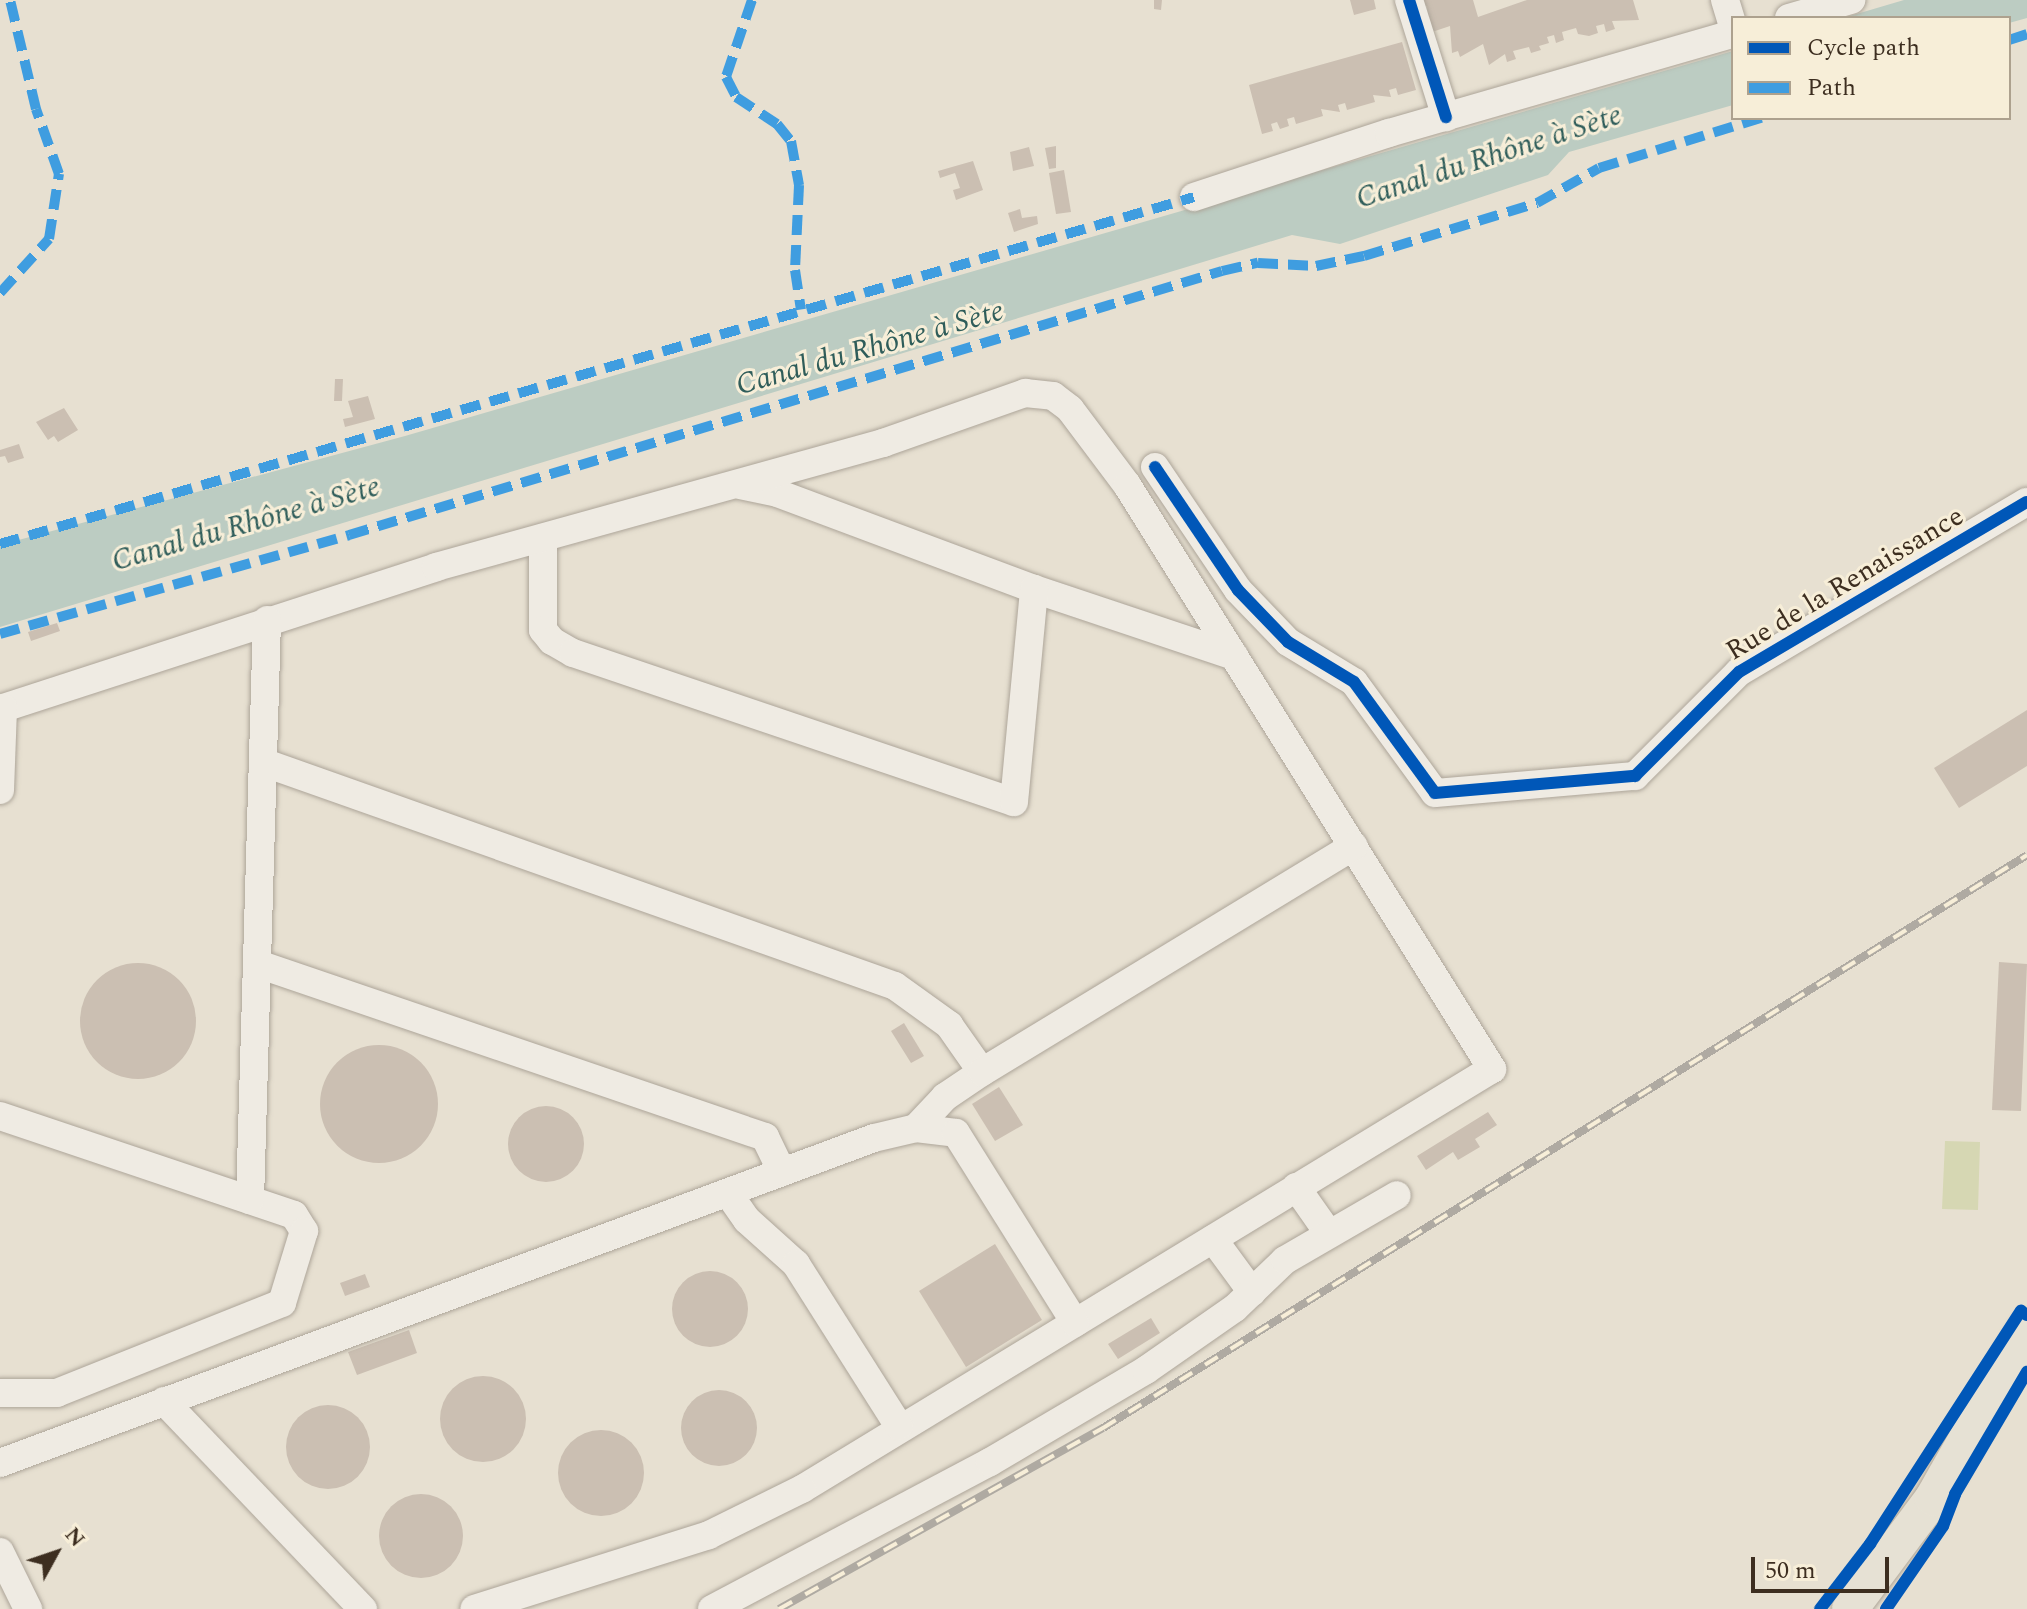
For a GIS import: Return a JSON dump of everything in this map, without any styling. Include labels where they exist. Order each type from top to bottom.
[{"type":"main road","points":[[1850,1609],[1933,1498],[1948,1464],[2027,1332]]},
{"type":"main road","points":[[1832,1609],[1921,1490],[1948,1464]]},
{"type":"street","points":[[1409,0],[1444,111]]},
{"type":"street","points":[[1796,16],[1851,0]]},
{"type":"street","points":[[1204,194],[1210,177],[1444,111],[1731,20]]},
{"type":"street","points":[[0,790],[2,709],[267,620],[543,538],[883,443],[1025,393],[1053,396],[1070,409],[1127,485],[1492,1069],[1075,1323],[899,1426],[802,1489],[709,1535],[474,1609]]},
{"type":"street","name":"Rue de la Renaissance","points":[[1155,467],[1238,590],[1288,642],[1354,682],[1435,793],[1635,776],[1739,672],[2027,502]]},
{"type":"street","points":[[736,484],[777,493],[1034,589],[1234,656]]},
{"type":"street","points":[[543,538],[543,630],[552,641],[573,653],[1014,802],[1034,589]]},
{"type":"street","points":[[250,1200],[267,620]]},
{"type":"street","points":[[265,763],[857,969],[895,986],[949,1025],[982,1072]]},
{"type":"street","points":[[916,1128],[945,1097],[982,1072],[1354,846]]},
{"type":"street","points":[[258,964],[765,1137],[782,1172]]},
{"type":"street","points":[[0,1116],[294,1215],[304,1231],[282,1303],[246,1322],[57,1393],[0,1393]]},
{"type":"street","points":[[0,1463],[874,1138],[916,1128],[956,1133],[1075,1323]]},
{"type":"street","points":[[1296,1187],[1329,1234]]},
{"type":"street","points":[[728,1193],[747,1220],[796,1264],[899,1426]]},
{"type":"street","points":[[712,1609],[1055,1424],[1146,1370],[1252,1292],[1285,1260],[1397,1195]]},
{"type":"street","points":[[1213,1239],[1252,1292]]},
{"type":"street","points":[[246,1322],[264,1364]]},
{"type":"street","points":[[164,1401],[363,1609]]},
{"type":"street","points":[[0,1552],[28,1609]]},
{"type":"green space","points":[[1945,1141],[1980,1142],[1978,1210],[1942,1209]]},
{"type":"water","points":[[1904,0],[2027,0],[2027,18],[2011,22],[2011,16],[1850,16]]},
{"type":"water","name":"Canal du Rhône à Sète","points":[[1731,52],[1731,106],[1569,152],[1548,175],[1340,244],[1292,235],[0,627],[0,545],[405,436]]},
{"type":"building","points":[[1154,0],[1162,0],[1161,10],[1154,9]]},
{"type":"building","points":[[1350,0],[1374,0],[1376,9],[1354,15]]},
{"type":"building","points":[[1417,0],[1473,0],[1478,17],[1527,0],[1633,0],[1639,20],[1612,21],[1615,29],[1606,32],[1604,24],[1596,26],[1598,33],[1589,36],[1578,34],[1576,28],[1562,32],[1564,40],[1556,43],[1554,35],[1547,37],[1549,43],[1539,46],[1541,50],[1531,53],[1529,47],[1513,51],[1516,59],[1507,62],[1505,54],[1489,65],[1483,44],[1460,57],[1458,51],[1452,53],[1450,26],[1429,33],[1427,6],[1419,9]]},
{"type":"building","points":[[1402,42],[1416,90],[1398,95],[1396,88],[1389,90],[1391,97],[1373,95],[1375,102],[1347,110],[1345,103],[1338,105],[1340,112],[1321,109],[1323,116],[1296,124],[1294,117],[1287,119],[1289,126],[1280,129],[1277,122],[1271,124],[1273,131],[1262,134],[1249,85]]},
{"type":"building","points":[[1056,146],[1056,168],[1049,169],[1045,148]]},
{"type":"building","points":[[1029,147],[1034,166],[1013,171],[1010,152]]},
{"type":"building","points":[[973,161],[983,190],[956,200],[953,190],[960,188],[955,173],[940,178],[938,171]]},
{"type":"building","points":[[1064,170],[1071,212],[1056,214],[1049,173]]},
{"type":"building","points":[[1020,209],[1022,218],[1037,216],[1038,224],[1014,232],[1008,213]]},
{"type":"building","points":[[335,379],[343,379],[342,401],[334,401]]},
{"type":"building","points":[[368,396],[375,419],[345,427],[343,419],[353,417],[348,401]]},
{"type":"building","points":[[64,408],[78,430],[58,442],[54,436],[48,440],[36,422]]},
{"type":"building","points":[[19,444],[24,458],[8,463],[5,456],[0,457],[0,450]]},
{"type":"building","points":[[57,623],[60,631],[31,641],[28,632]]},
{"type":"building","points":[[2027,710],[2027,766],[1959,808],[1934,768]]},
{"type":"building","points":[[1999,962],[2027,964],[2021,1111],[1992,1110]]},
{"type":"building","points":[[138,963],[160,967],[179,980],[192,999],[196,1021],[192,1043],[179,1062],[160,1075],[138,1079],[116,1075],[97,1062],[84,1043],[80,1021],[84,999],[97,980],[116,967]]},
{"type":"building","points":[[904,1023],[924,1056],[911,1063],[891,1031]]},
{"type":"building","points":[[379,1045],[412,1055],[428,1071],[438,1104],[428,1137],[412,1153],[379,1163],[346,1153],[330,1137],[320,1104],[330,1071],[346,1055]]},
{"type":"building","points":[[999,1087],[1023,1125],[995,1141],[972,1104]]},
{"type":"building","points":[[546,1106],[561,1109],[573,1117],[581,1129],[584,1144],[581,1159],[573,1171],[561,1179],[546,1182],[531,1179],[519,1171],[511,1159],[508,1144],[511,1129],[519,1117],[531,1109]]},
{"type":"building","points":[[1488,1112],[1497,1125],[1475,1139],[1480,1147],[1458,1160],[1453,1152],[1426,1170],[1417,1156]]},
{"type":"building","points":[[995,1244],[1042,1320],[966,1367],[919,1291]]},
{"type":"building","points":[[710,1271],[725,1274],[737,1282],[745,1294],[748,1309],[745,1324],[737,1336],[725,1344],[710,1347],[695,1344],[683,1336],[675,1324],[672,1309],[675,1294],[683,1282],[695,1274]]},
{"type":"building","points":[[365,1274],[370,1287],[345,1296],[340,1283]]},
{"type":"building","points":[[1151,1318],[1160,1333],[1118,1359],[1108,1344]]},
{"type":"building","points":[[409,1330],[417,1353],[357,1375],[348,1352]]},
{"type":"building","points":[[483,1376],[499,1380],[513,1389],[522,1403],[526,1419],[522,1435],[513,1449],[499,1458],[483,1462],[467,1458],[453,1449],[444,1435],[440,1419],[444,1403],[453,1389],[467,1380]]},
{"type":"building","points":[[719,1390],[733,1393],[746,1401],[754,1414],[757,1428],[754,1442],[746,1455],[733,1463],[719,1466],[705,1463],[692,1455],[684,1442],[681,1428],[684,1414],[692,1401],[705,1393]]},
{"type":"building","points":[[320,1405],[336,1405],[352,1412],[363,1423],[370,1447],[367,1463],[358,1477],[336,1489],[320,1489],[304,1482],[293,1471],[286,1455],[286,1439],[293,1423],[304,1412]]},
{"type":"building","points":[[601,1430],[625,1437],[637,1449],[644,1473],[637,1497],[625,1509],[601,1516],[577,1509],[565,1497],[558,1473],[565,1449],[577,1437]]},
{"type":"building","points":[[421,1494],[437,1497],[451,1506],[460,1520],[463,1536],[460,1552],[451,1566],[437,1575],[421,1578],[405,1575],[391,1566],[382,1552],[379,1536],[382,1520],[391,1506],[405,1497]]},
{"type":"railway","points":[[779,1609],[1103,1428],[2027,855]]},
{"type":"marked path","points":[[0,293],[49,239],[59,174],[36,109],[10,0]]},
{"type":"marked path","points":[[752,0],[726,77],[736,97],[777,124],[791,141],[799,185],[795,270],[801,310]]},
{"type":"marked path","points":[[2011,39],[2027,34]]},
{"type":"marked path","points":[[0,634],[349,535],[1222,271],[1258,263],[1316,266],[1364,256],[1537,203],[1599,168],[1755,120]]},
{"type":"marked path","points":[[0,544],[1194,197]]},
{"type":"cycle path","points":[[1409,0],[1446,117]]},
{"type":"cycle path","points":[[1155,467],[1238,590],[1288,642],[1354,682],[1435,793],[1635,776],[1739,672],[2027,502]]},
{"type":"cycle path","points":[[1820,1609],[1870,1544],[2021,1311],[2027,1315]]},
{"type":"cycle path","points":[[1886,1609],[1943,1526],[1955,1494],[2027,1372]]}]
